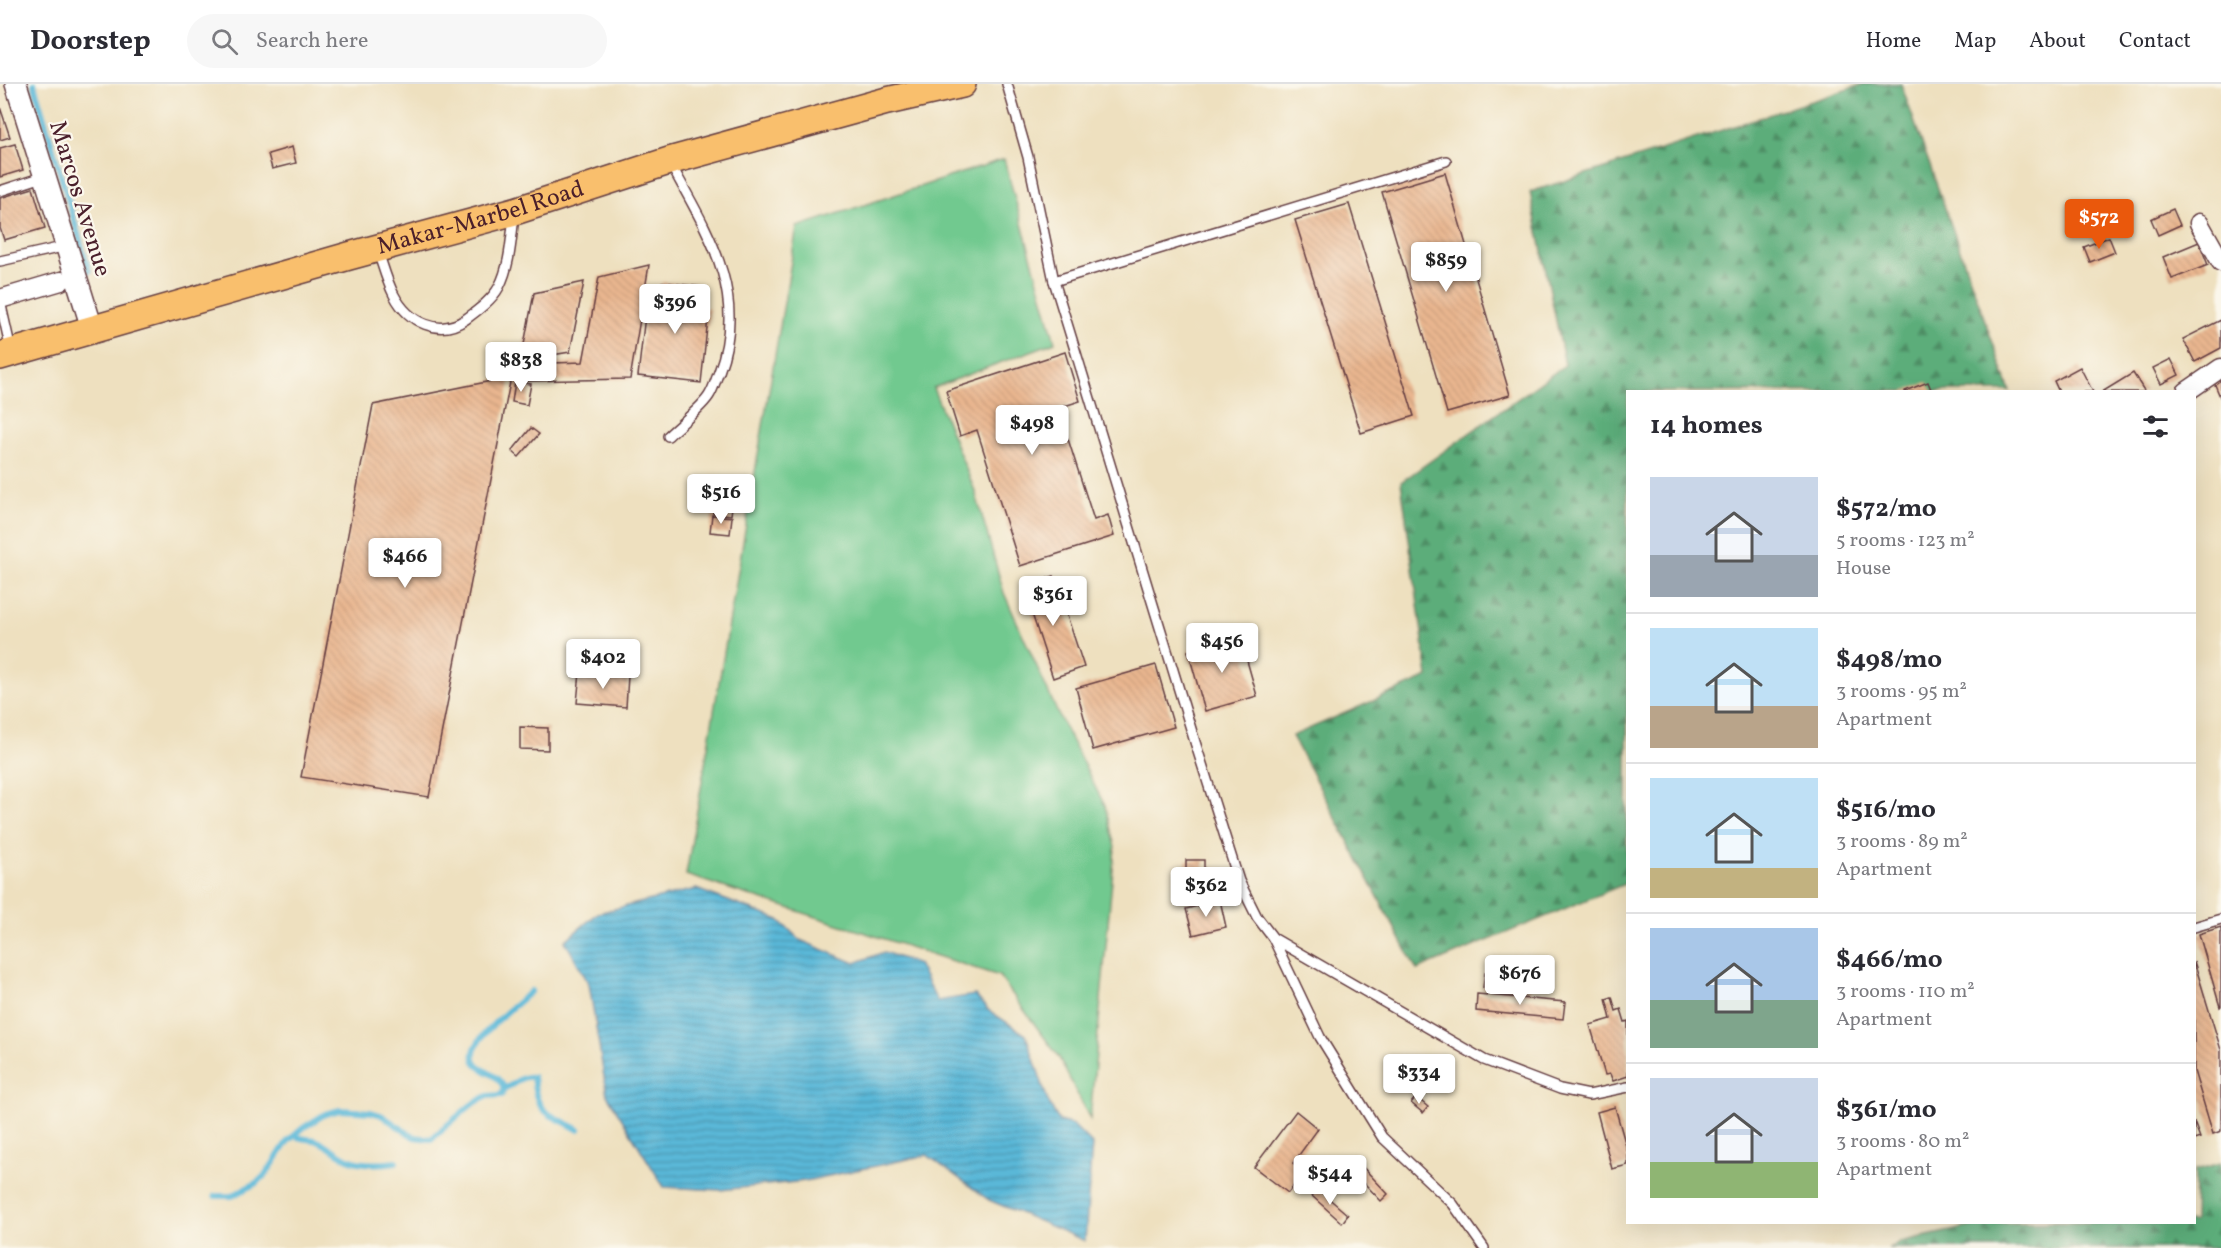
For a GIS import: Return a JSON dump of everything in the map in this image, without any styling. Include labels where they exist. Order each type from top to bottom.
[{"type":"main road","name":"Makar-Marbel Road","points":[[6,354],[515,211],[669,161],[885,97],[962,84]]},
{"type":"street","name":"Marcos Avenue","points":[[16,84],[92,328]]},
{"type":"street","points":[[2199,223],[2221,262]]},
{"type":"street","points":[[0,300],[61,281]]},
{"type":"street","points":[[2189,390],[2221,368]]},
{"type":"lane","points":[[1008,84],[1028,157],[1054,281],[1239,881],[1257,917],[1273,938],[1320,1037],[1382,1137],[1453,1204],[1484,1248]]},
{"type":"lane","points":[[668,436],[710,395],[726,352],[730,313],[725,277],[715,247],[669,161]]},
{"type":"lane","points":[[1054,281],[1446,161]]},
{"type":"lane","points":[[0,191],[46,176]]},
{"type":"lane","points":[[377,248],[394,296],[412,317],[433,328],[457,326],[498,290],[507,266],[515,211]]},
{"type":"lane","points":[[0,261],[67,246]]},
{"type":"lane","points":[[0,300],[6,354]]},
{"type":"lane","points":[[2196,926],[2221,919]]},
{"type":"lane","points":[[1273,938],[1484,1060],[1560,1089],[1589,1095],[1626,1087]]},
{"type":"green space","points":[[1864,84],[1901,84],[2010,390],[1626,390],[1626,883],[1417,970],[1292,736],[1428,677],[1401,482],[1565,365],[1530,192]]},
{"type":"green space","points":[[1004,159],[1055,342],[933,388],[975,491],[1004,593],[1059,716],[1105,806],[1115,847],[1090,1119],[1058,1056],[999,976],[686,875],[797,227]]},
{"type":"green space","points":[[2221,1163],[2221,1248],[1888,1248],[1904,1241],[1982,1224],[2196,1224],[2196,1170]]},
{"type":"water","points":[[696,889],[779,920],[800,940],[855,963],[884,952],[918,964],[937,1001],[975,995],[988,1010],[1026,1035],[1048,1101],[1059,1121],[1073,1125],[1092,1144],[1085,1241],[989,1200],[927,1155],[805,1181],[720,1190],[664,1187],[607,1095],[589,984],[565,941],[598,913]]},
{"type":"building","points":[[0,107],[10,137],[0,140]]},
{"type":"building","points":[[15,144],[23,170],[0,177],[0,148]]},
{"type":"building","points":[[292,147],[296,163],[272,169],[268,154]]},
{"type":"building","points":[[1445,173],[1510,395],[1447,413],[1382,192]]},
{"type":"building","points":[[33,188],[45,228],[4,240],[0,228],[0,198]]},
{"type":"building","points":[[1349,204],[1414,416],[1361,433],[1295,220]]},
{"type":"building","points":[[2173,209],[2180,225],[2158,235],[2151,219]]},
{"type":"building","points":[[2109,237],[2115,252],[2090,262],[2084,247]]},
{"type":"building","points":[[2199,242],[2208,265],[2172,279],[2163,257]]},
{"type":"building","points":[[649,265],[630,379],[521,381],[521,364],[583,362],[599,277]]},
{"type":"building","points":[[584,282],[570,352],[521,360],[534,293]]},
{"type":"building","points":[[662,282],[702,287],[700,308],[709,309],[701,383],[638,376],[647,298],[661,299]]},
{"type":"building","points":[[2221,320],[2221,348],[2195,362],[2183,339]]},
{"type":"building","points":[[1065,352],[1080,401],[1058,408],[1094,520],[1108,515],[1114,536],[1020,566],[977,430],[960,436],[946,391]]},
{"type":"building","points":[[2171,359],[2179,375],[2161,384],[2153,368]]},
{"type":"building","points":[[2080,367],[2092,390],[2058,390],[2054,381]]},
{"type":"building","points":[[2133,373],[2144,390],[2105,390]]},
{"type":"building","points":[[511,377],[429,797],[301,777],[373,405]]},
{"type":"building","points":[[2221,377],[2221,399],[2213,380]]},
{"type":"building","points":[[515,382],[531,384],[527,405],[512,402]]},
{"type":"building","points":[[1928,382],[1931,390],[1908,390]]},
{"type":"building","points":[[531,428],[539,434],[519,457],[512,451]]},
{"type":"building","points":[[720,498],[733,499],[731,515],[713,513],[714,505],[720,505]]},
{"type":"building","points":[[712,515],[732,517],[730,534],[710,532]]},
{"type":"building","points":[[1054,576],[1084,667],[1053,678],[1023,586]]},
{"type":"building","points":[[1240,636],[1257,696],[1205,711],[1188,651]]},
{"type":"building","points":[[1156,665],[1174,727],[1093,750],[1076,688]]},
{"type":"building","points":[[580,672],[628,676],[626,707],[577,703]]},
{"type":"building","points":[[520,727],[548,728],[548,750],[520,749]]},
{"type":"building","points":[[1186,860],[1204,860],[1204,902],[1186,902]]},
{"type":"building","points":[[1220,900],[1226,927],[1193,935],[1186,909]]},
{"type":"building","points":[[2221,927],[2221,1006],[2220,1007],[2199,934]]},
{"type":"building","points":[[2196,968],[2221,1050],[2221,1131],[2213,1134],[2196,1078]]},
{"type":"building","points":[[1485,973],[1531,978],[1530,993],[1483,988]]},
{"type":"building","points":[[1477,994],[1565,1002],[1563,1019],[1476,1011]]},
{"type":"building","points":[[1612,997],[1616,1011],[1621,1009],[1626,1022],[1626,1077],[1613,1081],[1610,1074],[1605,1075],[1590,1025],[1611,1019],[1606,999]]},
{"type":"building","points":[[1416,1097],[1428,1107],[1423,1113],[1411,1103]]},
{"type":"building","points":[[1615,1107],[1626,1146],[1626,1166],[1612,1169],[1597,1112]]},
{"type":"building","points":[[1296,1111],[1318,1129],[1293,1163],[1304,1172],[1288,1193],[1254,1167]]},
{"type":"building","points":[[2196,1127],[2200,1138],[2196,1139]]},
{"type":"building","points":[[1357,1161],[1388,1194],[1381,1201],[1350,1168]]},
{"type":"building","points":[[1318,1189],[1348,1215],[1342,1223],[1312,1196]]},
{"type":"waterway","points":[[34,84],[89,271]]},
{"type":"waterway","points":[[215,1196],[232,1196],[258,1182],[267,1173],[287,1142],[325,1114],[340,1110],[371,1112],[381,1115],[414,1137],[431,1139],[471,1105],[487,1096],[502,1095],[504,1088],[501,1083],[477,1064],[474,1056],[476,1046],[492,1025],[531,991]]},
{"type":"waterway","points":[[504,1088],[521,1079],[533,1077],[541,1107],[552,1116],[579,1130]]},
{"type":"waterway","points":[[296,1136],[319,1142],[353,1161],[372,1164],[396,1162]]}]
